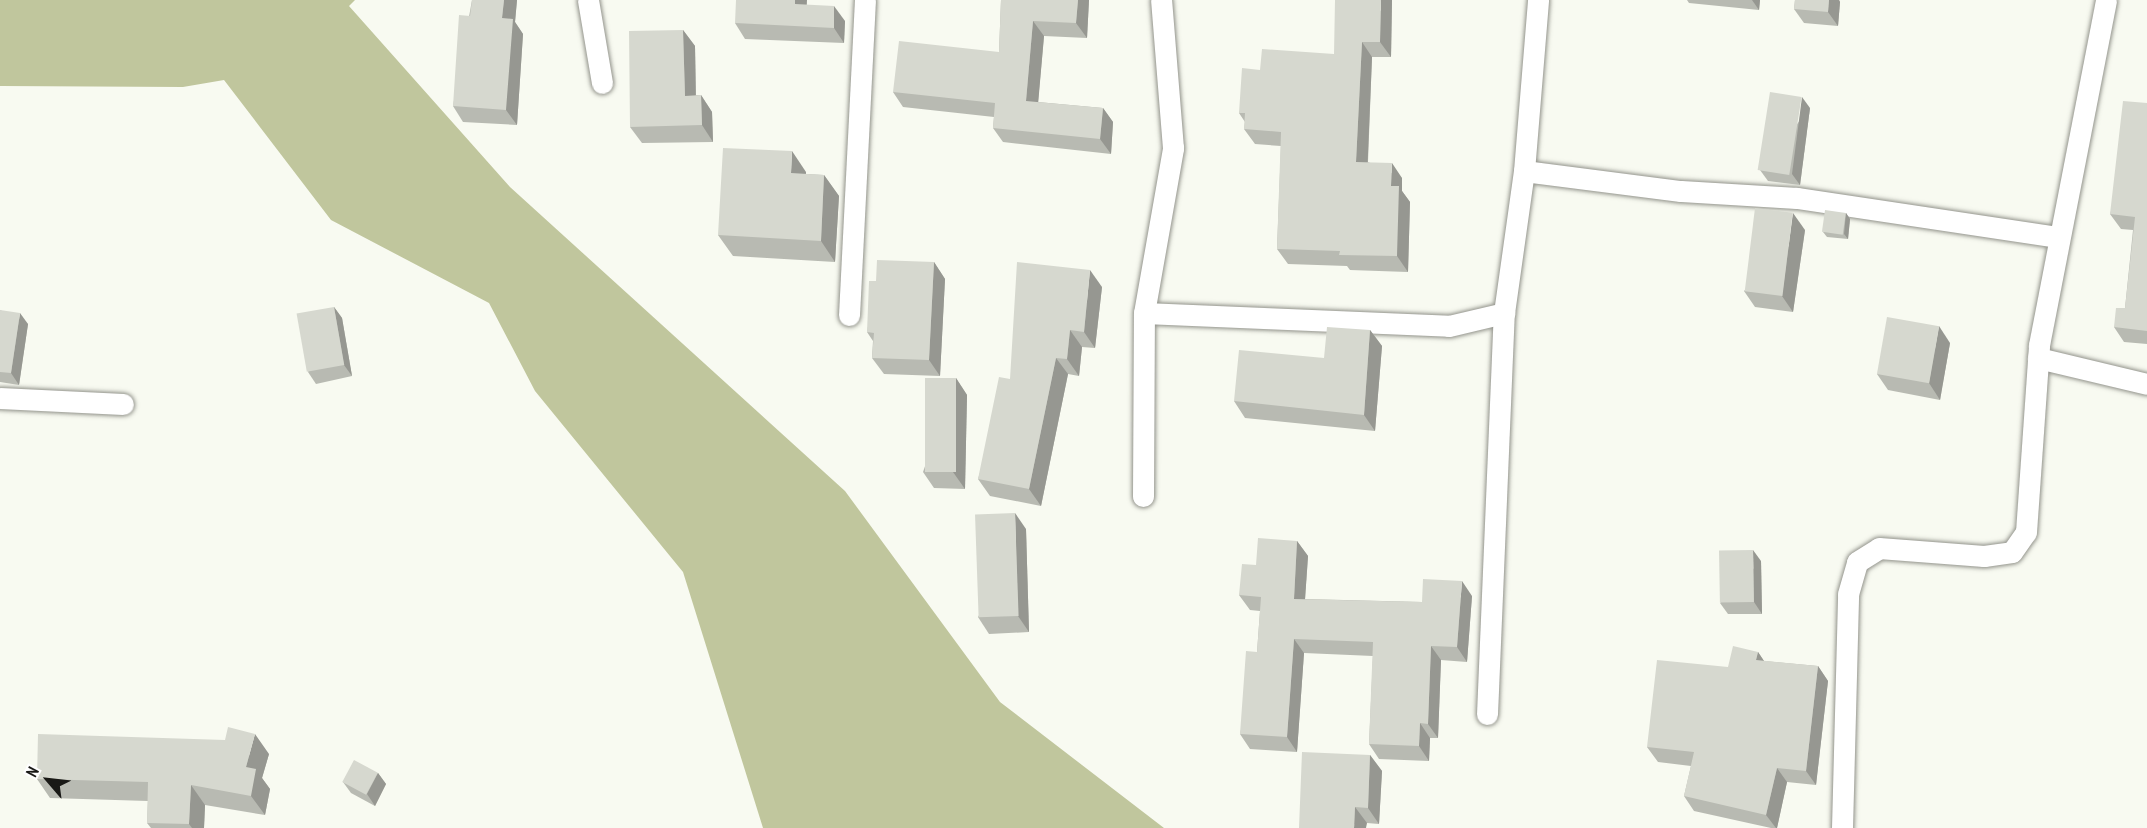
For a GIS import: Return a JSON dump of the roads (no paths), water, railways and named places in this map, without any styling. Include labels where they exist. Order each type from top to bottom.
[{"type":"street","points":[[588,0],[602,83]]},
{"type":"street","points":[[849,315],[865,0]]},
{"type":"street","points":[[1143,496],[1144,313],[1173,148],[1161,0]]},
{"type":"street","points":[[1487,714],[1504,313],[1524,171],[1538,0]]},
{"type":"street","points":[[1842,828],[1848,594],[1857,562],[1879,548],[1984,556],[2012,552],[2026,532],[2038,358],[2058,237],[2106,0]]},
{"type":"street","points":[[1524,171],[1797,198],[2058,237]]},
{"type":"street","points":[[1144,313],[1449,326],[1504,313]]},
{"type":"street","points":[[2038,358],[2147,384]]},
{"type":"street","points":[[0,398],[123,404]]}]
